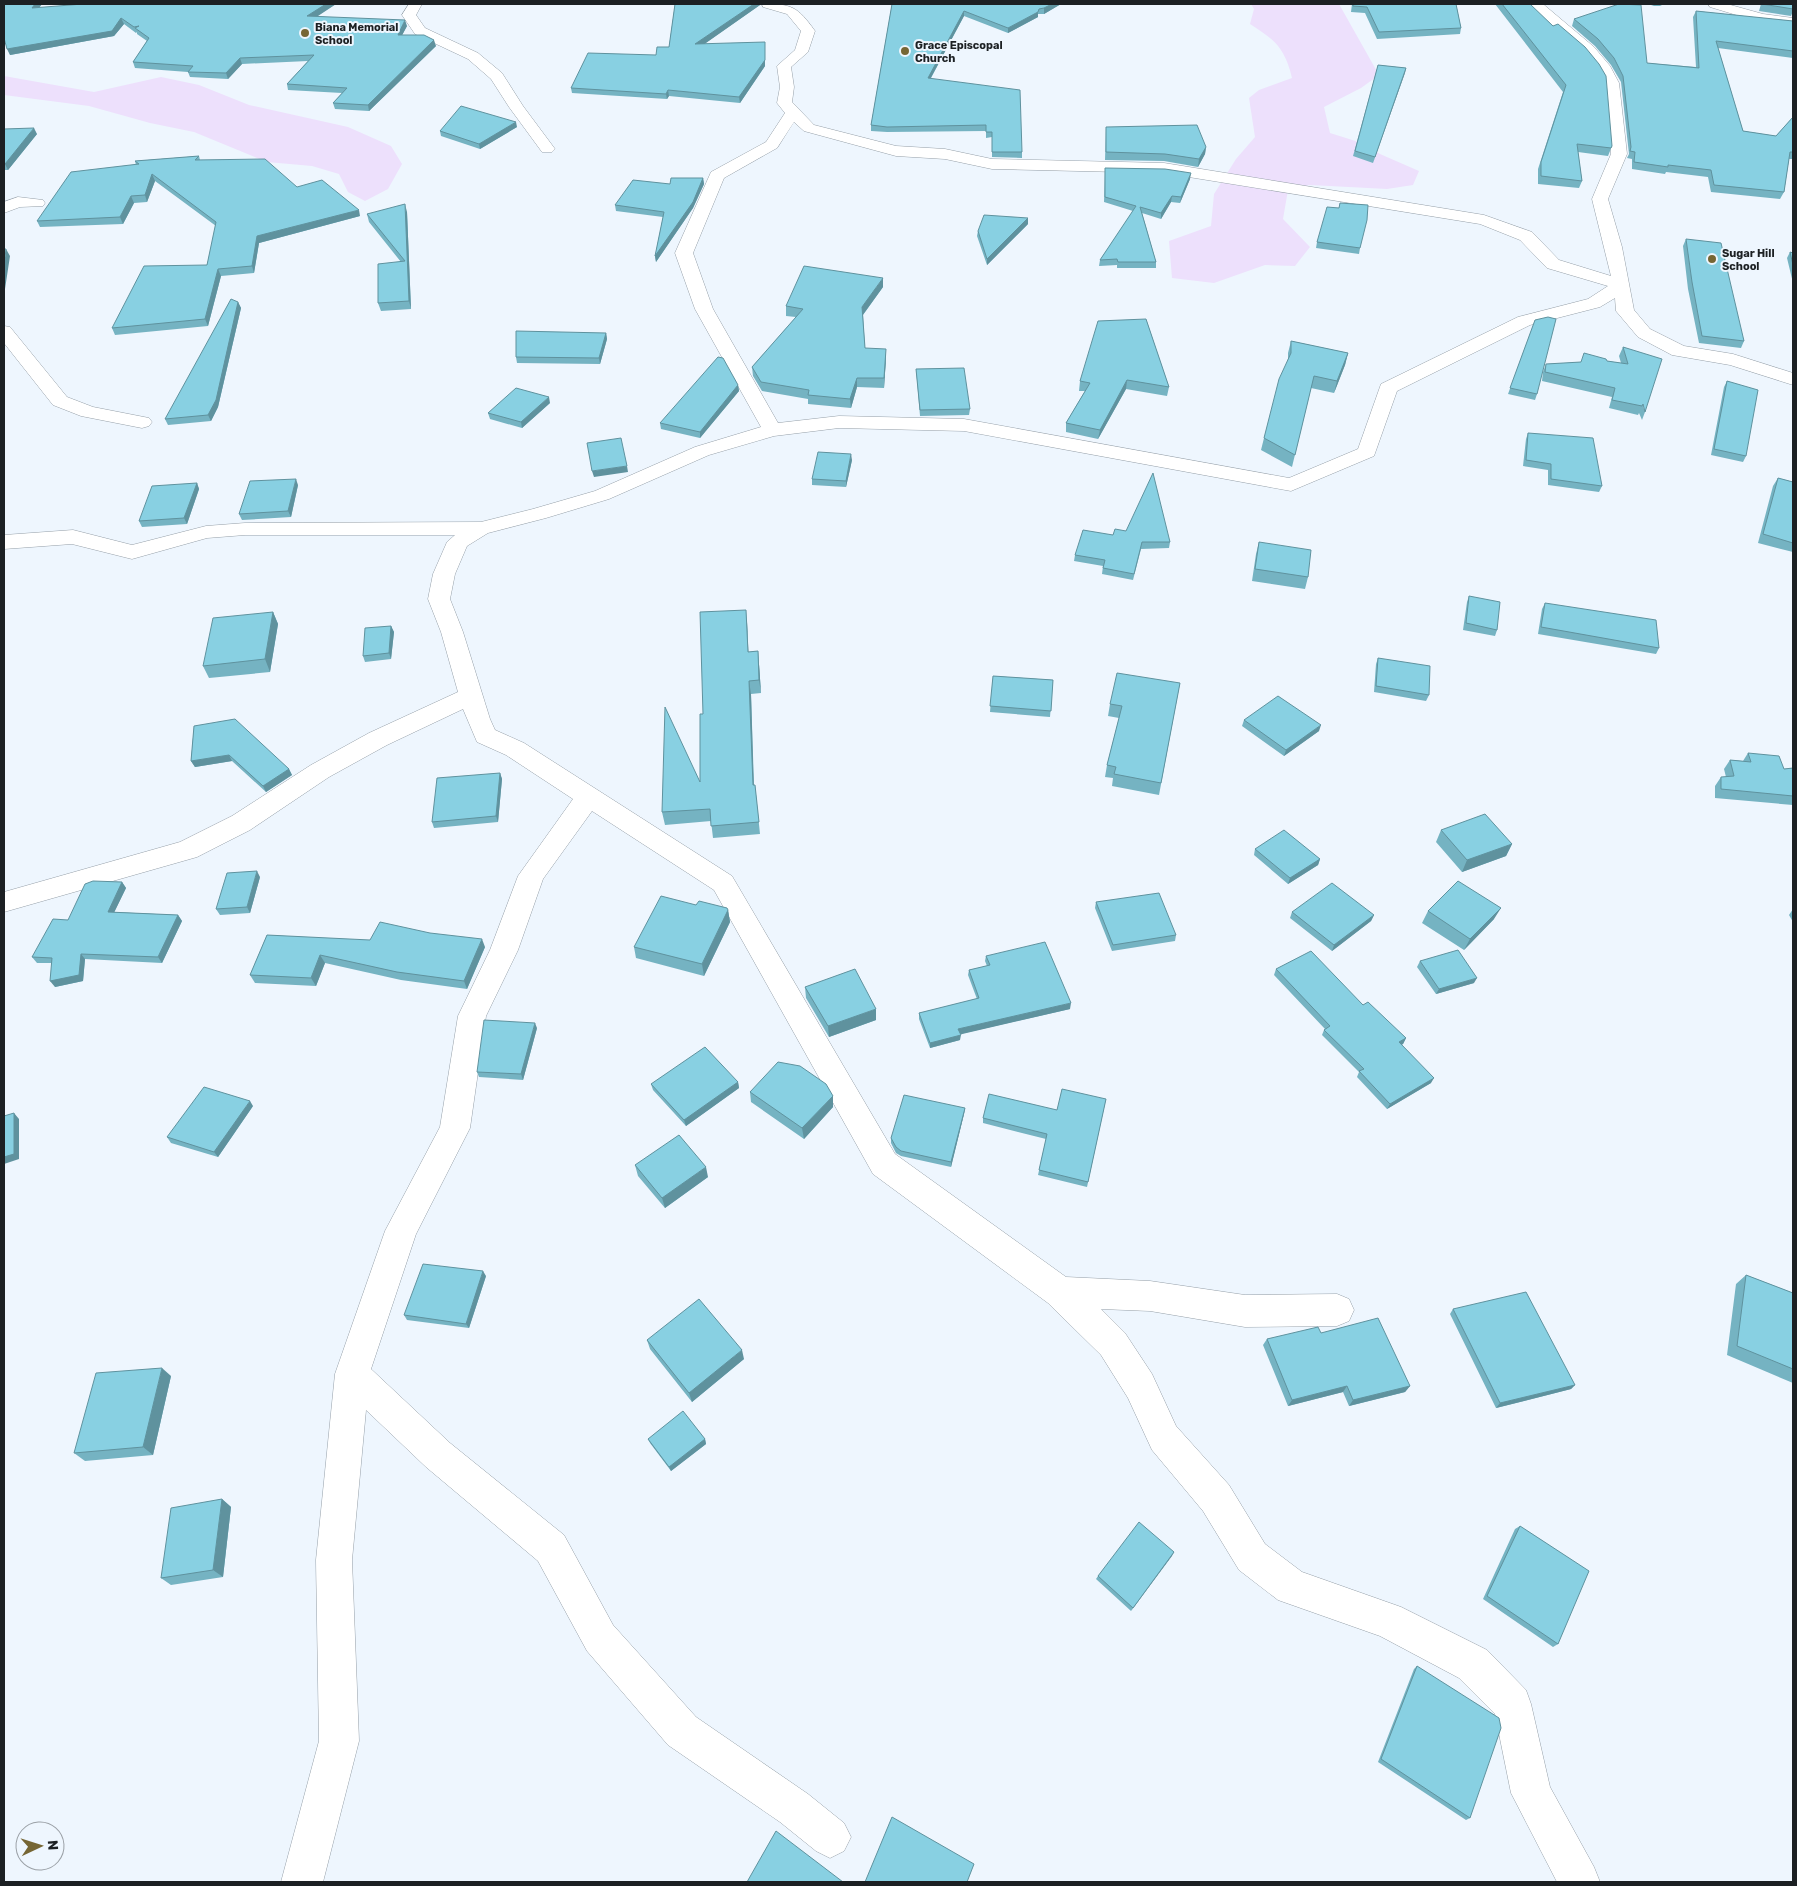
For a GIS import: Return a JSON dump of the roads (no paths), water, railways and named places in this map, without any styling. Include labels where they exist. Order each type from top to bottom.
[{"type":"street","points":[[415,4],[409,15],[420,31],[473,56],[497,76],[516,107],[547,149]]},
{"type":"street","points":[[768,4],[792,11],[808,31],[802,52],[784,66],[787,87],[784,103],[809,128],[896,151],[945,154],[992,164],[1164,168],[1484,220],[1526,236],[1552,264],[1622,285]]},
{"type":"street","points":[[1535,4],[1589,50],[1605,69],[1612,83],[1619,154],[1600,199],[1614,247],[1625,311],[1644,333],[1679,352],[1733,360],[1793,379]]},
{"type":"street","points":[[1714,4],[1755,17],[1793,22]]},
{"type":"street","points":[[772,430],[742,374],[704,310],[684,253],[717,175],[772,145],[793,112]]},
{"type":"street","points":[[4,208],[18,202],[37,203]]},
{"type":"street","points":[[4,542],[73,537],[102,546],[132,552],[206,532],[246,529],[481,528],[540,514],[602,495],[702,451],[772,430],[838,422],[964,425],[1291,485],[1367,452],[1388,388],[1524,321],[1594,303],[1622,285]]},
{"type":"street","points":[[4,330],[60,400],[88,412],[142,422]]},
{"type":"street","points":[[481,528],[458,542],[444,574],[439,599],[452,632],[471,696],[486,736],[515,748],[723,883],[884,1164],[1060,1292],[1112,1344],[1140,1386],[1164,1438],[1216,1498],[1252,1557],[1291,1587],[1388,1620],[1473,1664],[1512,1704],[1531,1793],[1579,1882]]},
{"type":"street","points":[[4,902],[188,850],[241,823],[320,771],[378,739],[471,696]]},
{"type":"street","points":[[302,1882],[339,1741],[334,1560],[352,1374],[401,1231],[455,1128],[472,1016],[504,950],[531,876],[589,796]]},
{"type":"street","points":[[1060,1292],[1150,1296],[1245,1311],[1337,1310]]},
{"type":"street","points":[[352,1374],[438,1455],[551,1548],[600,1638],[682,1731],[794,1808],[830,1837]]},
{"type":"place","name":"Biana Memorial School","points":[[305,33]]},
{"type":"place","name":"Grace Episcopal Church","points":[[905,51]]},
{"type":"place","name":"Sugar Hill School","points":[[1712,259]]}]
